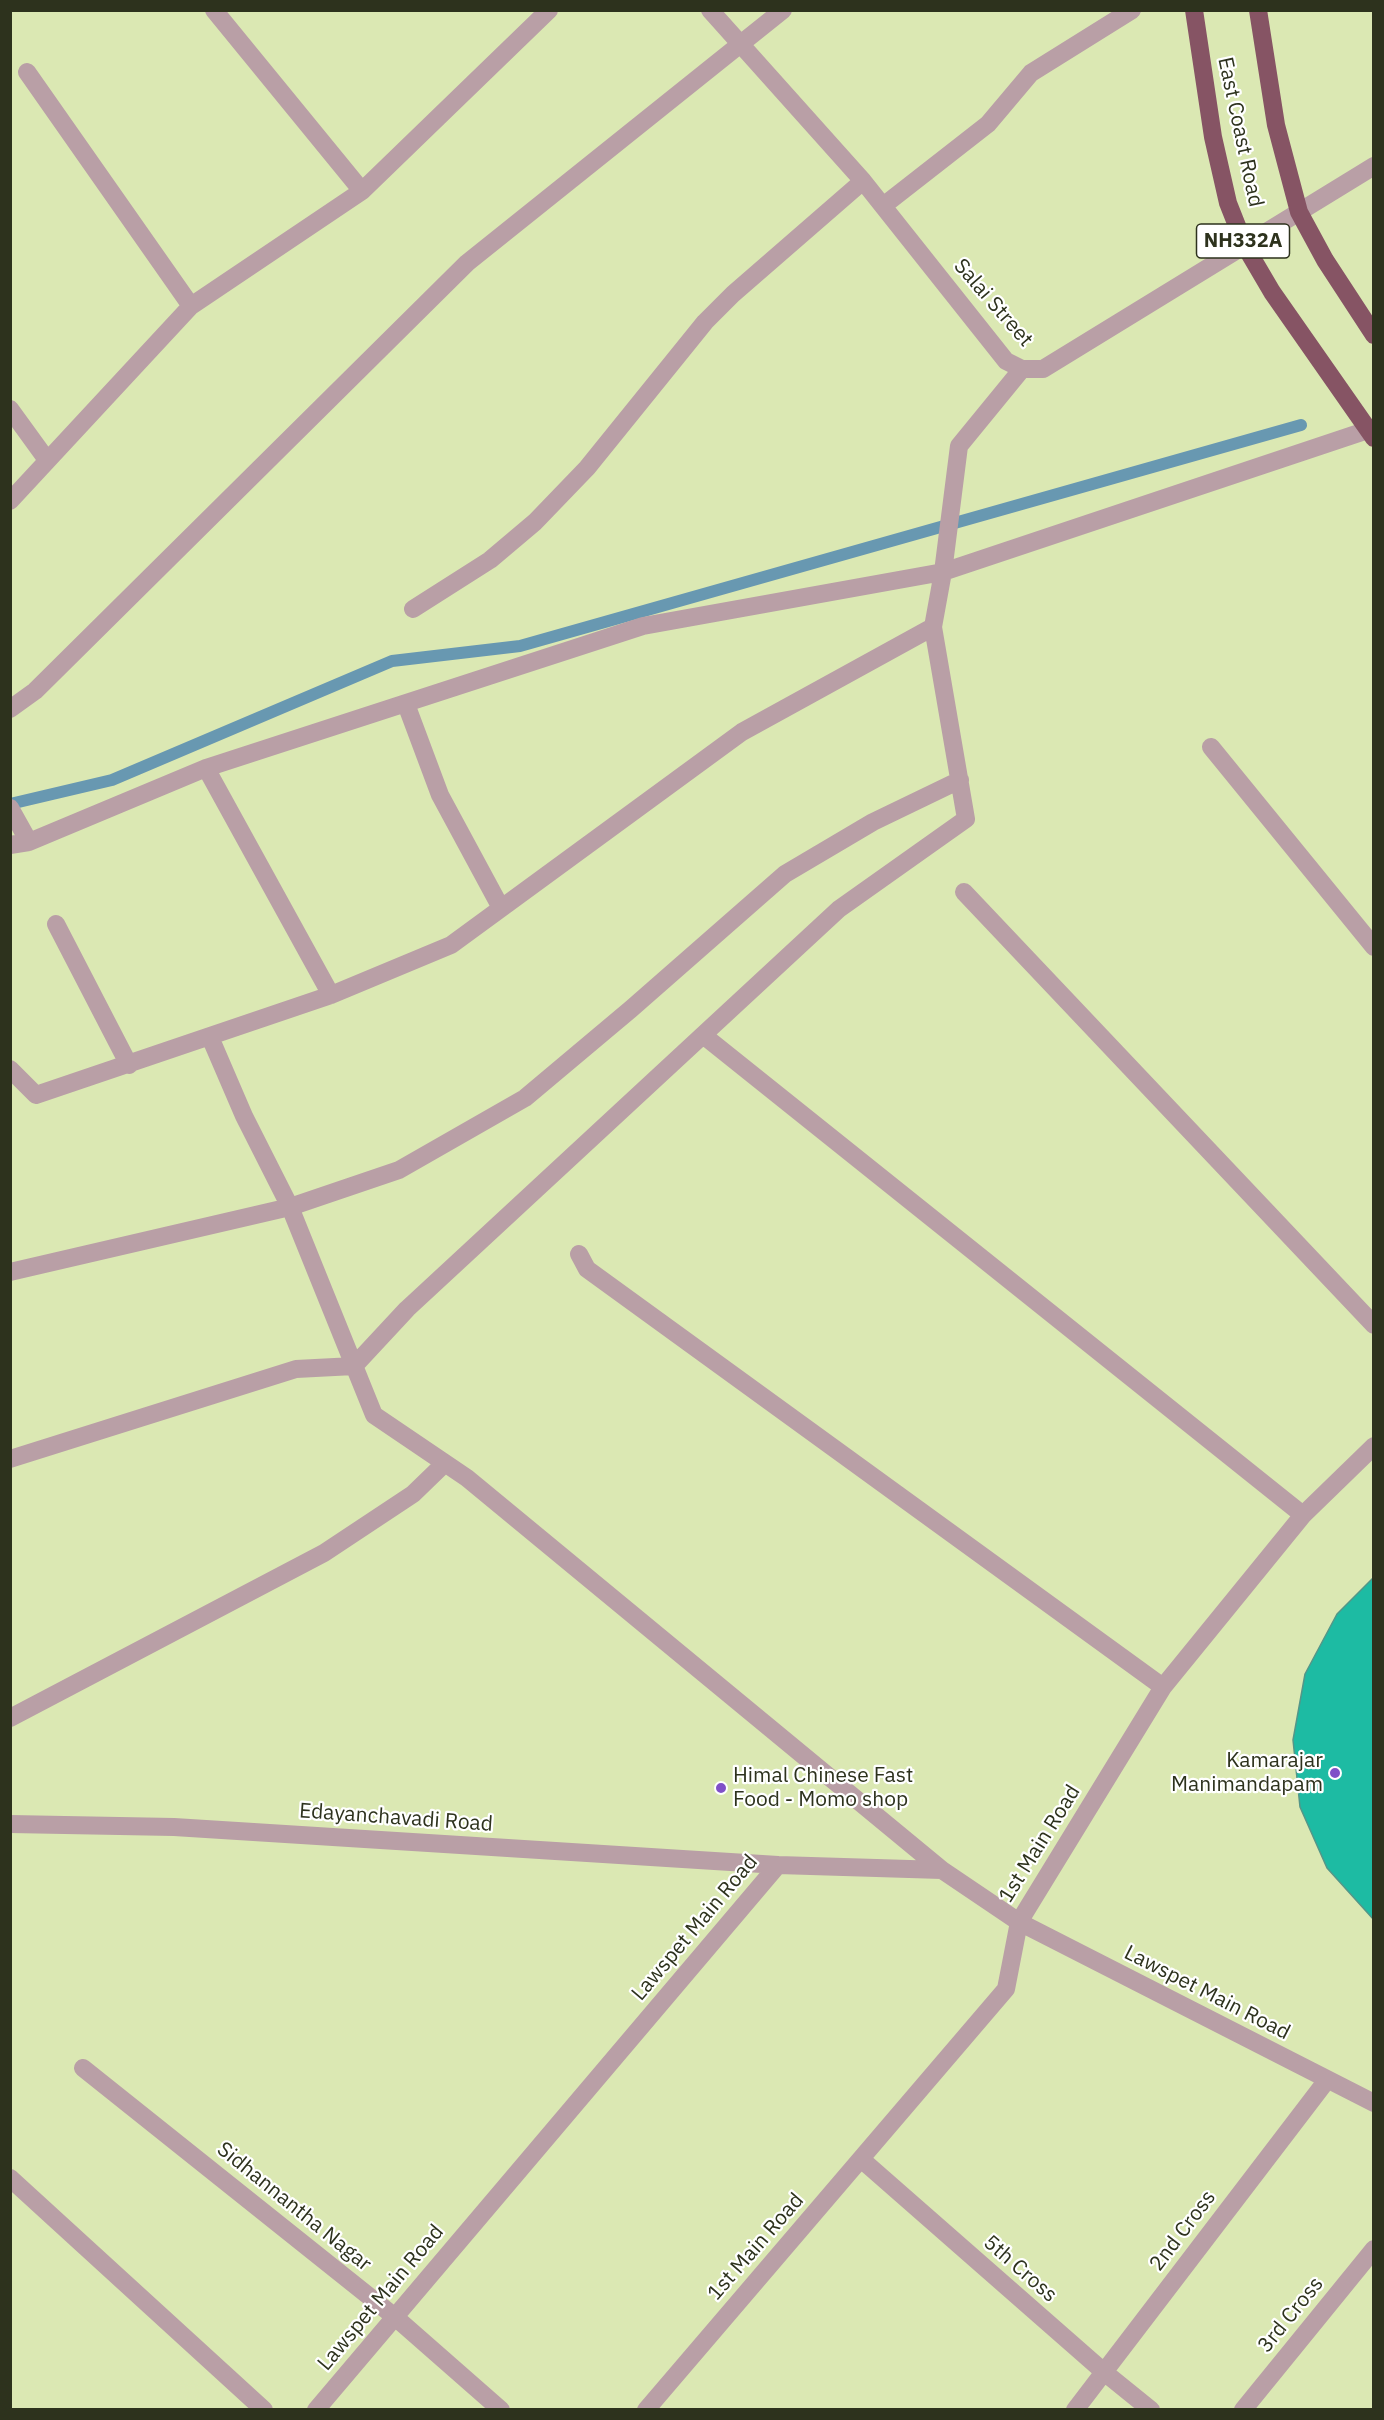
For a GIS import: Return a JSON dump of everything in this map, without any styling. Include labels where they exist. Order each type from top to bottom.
[{"type":"highway","name":"East Coast Road","points":[[1194,10],[1213,137],[1228,203],[1245,246],[1272,292],[1371,434]]},
{"type":"highway","name":"East Coast Road","points":[[1258,10],[1276,125],[1299,212],[1325,260],[1374,334]]},
{"type":"street","points":[[214,10],[362,190]]},
{"type":"street","points":[[10,501],[191,306],[362,190],[549,10]]},
{"type":"street","name":"Salai Street","points":[[710,10],[863,181],[1006,361],[1022,369],[1043,369],[1374,166]]},
{"type":"street","points":[[10,709],[35,691],[467,263],[783,10]]},
{"type":"street","points":[[883,206],[988,124],[1031,73],[1132,10]]},
{"type":"street","points":[[27,72],[191,306]]},
{"type":"street","points":[[413,609],[490,560],[535,522],[587,468],[705,322],[733,294],[863,181]]},
{"type":"street","points":[[10,1459],[296,1370],[354,1366],[408,1309],[839,909],[966,819],[933,627],[943,572],[959,446],[1022,369]]},
{"type":"street","points":[[10,409],[47,460]]},
{"type":"street","points":[[10,808],[20,843],[206,768],[643,626],[943,572],[1371,434]]},
{"type":"street","points":[[10,1069],[36,1095],[331,994],[452,945],[742,732],[933,627]]},
{"type":"street","points":[[406,704],[440,795],[501,909]]},
{"type":"street","points":[[1211,747],[1374,947]]},
{"type":"street","points":[[206,768],[331,994]]},
{"type":"street","points":[[10,1272],[290,1208],[399,1170],[525,1098],[631,1010],[785,874],[873,822],[960,780]]},
{"type":"street","points":[[964,892],[1374,1325]]},
{"type":"street","points":[[56,924],[129,1065]]},
{"type":"street","points":[[703,1035],[1303,1515]]},
{"type":"street","points":[[210,1037],[244,1116],[290,1208],[374,1415],[467,1478],[942,1870]]},
{"type":"street","points":[[579,1254],[587,1269],[1163,1687]]},
{"type":"street","name":"1st Main Road","points":[[646,2409],[1006,1989],[1019,1922],[1163,1687],[1303,1515],[1374,1446]]},
{"type":"street","points":[[10,1718],[324,1553],[413,1494],[445,1463]]},
{"type":"street","name":"Edayanchavadi Road","points":[[10,1824],[174,1827],[778,1865]]},
{"type":"street","name":"Lawspet Main Road","points":[[316,2409],[778,1865],[942,1870],[1019,1922],[1374,2103]]},
{"type":"street","name":"Sidhannantha Nagar","points":[[83,2068],[395,2317],[501,2409]]},
{"type":"street","name":"2nd Cross","points":[[1075,2409],[1327,2080]]},
{"type":"street","name":"5th Cross","points":[[861,2159],[1104,2372],[1151,2409]]},
{"type":"street","points":[[10,2178],[264,2409]]},
{"type":"street","name":"3rd Cross","points":[[1243,2409],[1374,2249]]},
{"type":"building","name":"Kamarajar Manimandapam","points":[[1374,1577],[1374,1920],[1327,1868],[1300,1807],[1293,1740],[1305,1674],[1337,1614]]},
{"type":"waterway","points":[[10,804],[112,780],[392,661],[520,646],[1301,425]]},
{"type":"place","name":"Kamarajar Manimandapam","points":[[1335,1773]]},
{"type":"place","name":"Himal Chinese Fast Food - Momo shop","points":[[721,1788]]}]
